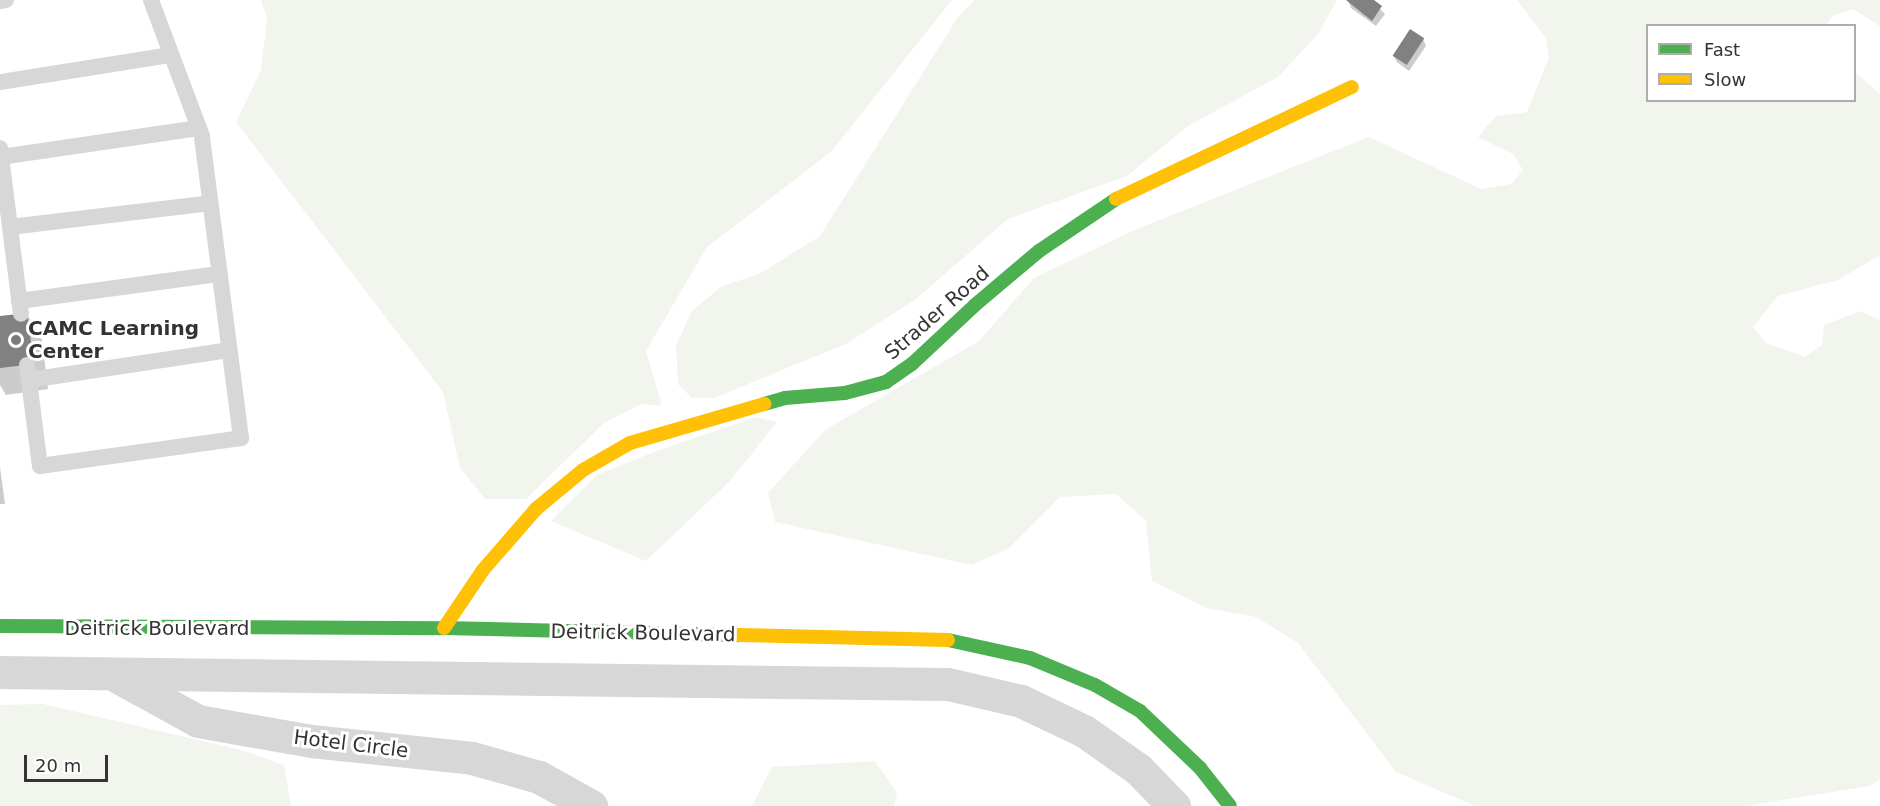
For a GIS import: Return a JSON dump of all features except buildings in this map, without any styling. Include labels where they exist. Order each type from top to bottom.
[{"type":"street","name":"Strader Road","points":[[444,628],[483,570],[529,518],[583,470],[630,443],[786,398],[845,393],[886,382],[912,364],[975,304],[1039,250],[1112,201],[1352,87]]},
{"type":"street","name":"Deitrick Boulevard","points":[[0,626],[444,628],[955,640],[1030,658],[1095,685],[1140,711],[1200,768],[1230,806]]},
{"type":"street","points":[[0,672],[948,684],[1021,701],[1084,731],[1138,769],[1174,806]]},
{"type":"street","name":"Hotel Circle","points":[[114,674],[198,722],[311,741],[472,758],[539,777],[591,806]]},
{"type":"lane","points":[[0,1],[6,0]]},
{"type":"lane","points":[[151,0],[199,128],[211,203],[241,438],[40,466],[28,372],[229,350]]},
{"type":"lane","points":[[0,82],[171,55]]},
{"type":"lane","points":[[199,128],[0,154],[20,307],[220,274]]},
{"type":"lane","points":[[10,227],[211,203]]},
{"type":"shaded area","points":[[261,0],[952,0],[831,152],[707,247],[646,351],[662,406],[641,404],[604,423],[526,499],[485,499],[460,468],[443,392],[236,122],[261,70],[267,18]]},
{"type":"shaded area","points":[[975,0],[1337,0],[1318,34],[1278,77],[1188,126],[1127,176],[1008,219],[916,299],[846,344],[714,398],[692,398],[678,384],[676,345],[692,311],[722,286],[759,274],[820,236],[958,17]]},
{"type":"shaded area","points":[[1517,0],[1880,0],[1880,26],[1853,9],[1833,16],[1827,24],[1646,24],[1646,102],[1856,102],[1856,73],[1880,94],[1880,255],[1838,280],[1778,296],[1753,327],[1766,343],[1805,357],[1822,345],[1824,325],[1860,311],[1880,320],[1880,779],[1870,786],[1746,806],[1475,806],[1396,772],[1298,643],[1256,617],[1206,608],[1152,581],[1146,521],[1116,494],[1060,497],[1009,548],[972,565],[775,522],[768,493],[825,430],[979,341],[1034,278],[1139,228],[1369,137],[1481,189],[1511,184],[1523,170],[1513,154],[1478,137],[1496,116],[1527,112],[1549,57],[1546,38]]},
{"type":"shaded area","points":[[756,417],[777,422],[730,481],[646,561],[551,521],[597,475],[654,452]]},
{"type":"shaded area","points":[[43,704],[241,750],[284,765],[291,806],[0,806],[0,705]]},
{"type":"shaded area","points":[[875,761],[897,793],[894,806],[752,806],[772,767]]},
{"type":"traffic: fast","points":[[764,404],[785,398],[845,393],[886,382],[912,364],[975,305],[1039,251],[1116,199]]},
{"type":"traffic: fast","points":[[0,626],[444,628],[739,635]]},
{"type":"traffic: fast","points":[[948,640],[1030,658],[1095,685],[1140,711],[1200,768],[1230,806]]},
{"type":"traffic: slow","points":[[1116,199],[1352,87]]},
{"type":"traffic: slow","points":[[444,628],[483,570],[536,509],[583,470],[630,443],[764,404]]},
{"type":"traffic: slow","points":[[739,635],[948,640]]},
{"type":"place","name":"CAMC Learning Center","points":[[16,340]]}]
